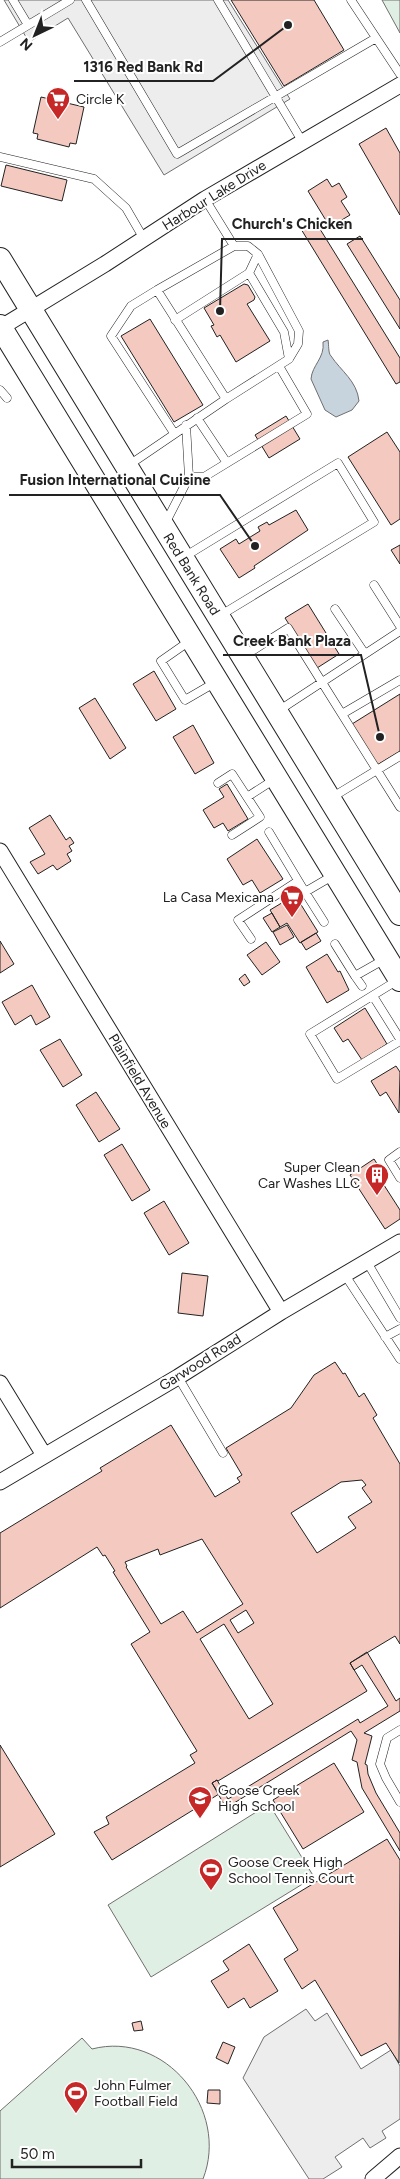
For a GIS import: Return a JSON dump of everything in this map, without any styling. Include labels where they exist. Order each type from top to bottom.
[{"type":"main road","name":"Red Bank Road","points":[[0,259],[126,467],[244,656],[329,799],[398,907]]},
{"type":"main road","points":[[0,327],[400,979]]},
{"type":"street","name":"Harbour Lake Drive","points":[[0,327],[144,239],[205,199],[400,85]]},
{"type":"street","name":"Plainfield Avenue","points":[[0,851],[281,1312]]},
{"type":"street","name":"Garwood Road","points":[[0,1482],[178,1377],[281,1312],[400,1242]]},
{"type":"street","points":[[0,1383],[44,1455]]},
{"type":"street","points":[[373,2179],[400,2156]]},
{"type":"lane","points":[[13,0],[28,25]]},
{"type":"lane","points":[[0,42],[70,0]]},
{"type":"lane","points":[[86,0],[177,154],[376,38]]},
{"type":"lane","points":[[218,0],[302,141]]},
{"type":"lane","points":[[351,0],[400,74]]},
{"type":"lane","points":[[0,157],[94,179],[126,208],[144,239]]},
{"type":"lane","points":[[205,199],[234,246]]},
{"type":"lane","points":[[126,467],[186,425],[289,359],[298,344],[299,331],[258,254],[248,246],[234,246],[131,306],[111,336],[174,433]]},
{"type":"lane","points":[[175,320],[249,273],[258,254]]},
{"type":"lane","points":[[249,273],[284,332],[289,359]]},
{"type":"lane","points":[[156,290],[226,399]]},
{"type":"lane","points":[[188,477],[204,477],[307,414],[279,366]]},
{"type":"lane","points":[[0,390],[7,398]]},
{"type":"lane","points":[[197,418],[226,463]]},
{"type":"lane","points":[[164,528],[188,477],[186,425]]},
{"type":"lane","points":[[183,557],[338,463],[374,522],[219,616]]},
{"type":"lane","points":[[374,586],[400,626]]},
{"type":"lane","points":[[335,610],[365,654]]},
{"type":"lane","points":[[244,656],[288,628],[400,807]]},
{"type":"lane","points":[[277,712],[400,631]]},
{"type":"lane","points":[[192,640],[161,661],[185,700],[218,681]]},
{"type":"lane","points":[[342,714],[400,680]]},
{"type":"lane","points":[[329,799],[400,756]]},
{"type":"lane","points":[[218,783],[232,774],[260,817],[232,835]]},
{"type":"lane","points":[[247,797],[277,778]]},
{"type":"lane","points":[[269,832],[324,922]]},
{"type":"lane","points":[[305,892],[335,874]]},
{"type":"lane","points":[[251,939],[238,920],[298,881]]},
{"type":"lane","points":[[335,944],[362,986]]},
{"type":"lane","points":[[355,976],[387,958]]},
{"type":"lane","points":[[398,1041],[337,1079],[310,1034],[400,979]]},
{"type":"lane","points":[[373,996],[398,1041],[400,1052]]},
{"type":"lane","points":[[400,1152],[389,1160],[400,1178]]},
{"type":"lane","points":[[367,1262],[400,1318]]},
{"type":"lane","points":[[345,1275],[400,1359]]},
{"type":"lane","points":[[386,1338],[400,1329]]},
{"type":"lane","points":[[178,1377],[223,1453]]},
{"type":"lane","points":[[400,1730],[387,1738],[380,1764],[400,1802]]},
{"type":"green space","points":[[382,0],[400,0],[400,33]]},
{"type":"green space","name":"Goose Creek High School Tennis Court","points":[[269,1804],[314,1877],[151,1977],[108,1905]]},
{"type":"green space","points":[[82,2038],[92,2049],[119,2046],[144,2052],[166,2064],[185,2081],[199,2103],[207,2127],[209,2153],[203,2179],[0,2179],[0,2111]]},
{"type":"shaded area","points":[[4,0],[228,0],[290,99],[164,175],[68,18],[29,42]]},
{"type":"shaded area","points":[[328,340],[330,355],[352,382],[359,401],[352,410],[336,417],[325,410],[311,379],[322,353],[323,342]]},
{"type":"shaded area","points":[[306,2009],[315,2021],[327,2013],[361,2069],[391,2050],[400,2066],[400,2119],[382,2131],[386,2138],[370,2148],[363,2138],[335,2157],[342,2167],[323,2179],[309,2179],[243,2078],[264,2037]]},
{"type":"building","points":[[231,0],[314,0],[344,50],[284,86]]},
{"type":"building","name":"Circle K","points":[[41,97],[84,107],[76,144],[70,143],[69,147],[37,139],[38,134],[33,133]]},
{"type":"building","points":[[386,128],[400,153],[400,215],[359,144]]},
{"type":"building","points":[[6,165],[67,180],[62,201],[1,186]]},
{"type":"building","points":[[327,179],[332,187],[339,183],[347,197],[341,201],[350,215],[330,227],[308,191]]},
{"type":"building","points":[[315,221],[400,358],[400,382],[396,384],[301,229]]},
{"type":"building","points":[[360,236],[400,300],[400,329],[347,244]]},
{"type":"building","points":[[244,284],[248,285],[255,297],[254,300],[247,304],[270,341],[236,362],[220,335],[217,337],[211,326],[214,325],[204,308]]},
{"type":"building","points":[[150,319],[203,405],[174,422],[121,336]]},
{"type":"building","points":[[286,416],[300,439],[269,458],[255,435]]},
{"type":"building","points":[[387,432],[400,452],[400,519],[391,525],[348,457]]},
{"type":"building","points":[[296,510],[308,530],[239,578],[220,549],[236,539],[239,544],[260,531],[258,527],[267,522],[269,525]]},
{"type":"building","points":[[400,545],[400,564],[391,550]]},
{"type":"building","points":[[308,604],[339,654],[317,668],[285,618]]},
{"type":"building","points":[[154,671],[176,709],[156,721],[133,684]]},
{"type":"building","points":[[400,694],[400,751],[377,765],[352,724]]},
{"type":"building","points":[[95,698],[126,748],[110,759],[79,708]]},
{"type":"building","points":[[193,725],[214,763],[195,774],[173,737]]},
{"type":"building","points":[[227,784],[248,819],[228,831],[223,823],[214,828],[203,810],[224,797],[219,789]]},
{"type":"building","points":[[50,815],[66,840],[70,837],[74,843],[69,846],[72,851],[67,854],[71,861],[57,870],[53,865],[38,874],[30,862],[45,854],[29,828]]},
{"type":"building","points":[[257,839],[283,879],[260,893],[252,880],[243,885],[227,859]]},
{"type":"building","name":"La Casa Mexicana","points":[[295,895],[318,932],[300,943],[287,923],[280,927],[270,910]]},
{"type":"building","points":[[272,913],[280,927],[272,932],[263,918]]},
{"type":"building","points":[[287,925],[294,937],[280,945],[273,932]]},
{"type":"building","points":[[316,933],[321,941],[306,950],[301,942]]},
{"type":"building","points":[[0,941],[14,964],[0,973]]},
{"type":"building","points":[[266,942],[280,962],[262,975],[247,955]]},
{"type":"building","points":[[327,954],[338,972],[340,971],[349,990],[327,1003],[306,967]]},
{"type":"building","points":[[245,974],[250,982],[244,986],[239,979]]},
{"type":"building","points":[[32,985],[50,1017],[36,1025],[31,1015],[15,1025],[2,1002]]},
{"type":"building","points":[[365,1008],[387,1044],[362,1060],[348,1039],[343,1042],[334,1028]]},
{"type":"building","points":[[60,1039],[82,1075],[63,1087],[40,1050]]},
{"type":"building","points":[[396,1066],[400,1072],[399,1113],[386,1092],[380,1096],[371,1081]]},
{"type":"building","points":[[96,1092],[120,1129],[99,1142],[76,1105]]},
{"type":"building","points":[[122,1144],[150,1190],[132,1201],[104,1155]]},
{"type":"building","name":"Super Clean Car Washes LLC","points":[[374,1159],[387,1179],[382,1182],[400,1210],[400,1219],[385,1229],[350,1175]]},
{"type":"building","points":[[164,1201],[189,1243],[169,1255],[144,1213]]},
{"type":"building","points":[[182,1273],[208,1276],[203,1316],[178,1313]]},
{"type":"building","points":[[335,1362],[343,1374],[345,1373],[359,1397],[364,1393],[377,1415],[373,1418],[400,1464],[400,1644],[395,1636],[350,1663],[367,1691],[212,1783],[219,1794],[112,1860],[94,1832],[109,1824],[106,1817],[195,1763],[190,1755],[197,1751],[131,1644],[150,1632],[113,1572],[115,1571],[105,1555],[103,1556],[97,1547],[0,1608],[0,1533],[102,1471],[100,1468],[171,1425],[215,1497],[240,1482],[237,1478],[242,1475],[226,1448],[291,1408],[314,1375]],"holes":[[[362,1480],[366,1485],[362,1488],[372,1502],[348,1517],[356,1528],[317,1553],[291,1513],[341,1482]],[[202,1539],[243,1604],[197,1633],[183,1611],[161,1624],[126,1567],[125,1562],[158,1549],[160,1555]],[[246,1610],[254,1623],[238,1633],[230,1620]],[[224,1624],[273,1704],[249,1719],[200,1639]]]},
{"type":"building","points":[[367,1652],[396,1701],[400,1698],[400,1711],[364,1733],[372,1736],[365,1764],[367,1765],[368,1774],[376,1793],[400,1833],[400,1851],[362,1788],[357,1762],[352,1760],[357,1740],[351,1731],[226,1808],[212,1783],[217,1780],[228,1799],[358,1719],[360,1723],[388,1706],[362,1665],[354,1670],[350,1663]]},
{"type":"building","points":[[0,1745],[55,1834],[0,1867]]},
{"type":"building","points":[[334,1763],[364,1812],[303,1849],[273,1800]]},
{"type":"building","points":[[387,1839],[400,1860],[399,2063],[386,2043],[361,2056],[315,1980],[302,1989],[284,1959],[298,1950],[273,1908]]},
{"type":"building","points":[[249,1944],[278,1991],[250,2008],[244,1998],[228,2008],[211,1981],[229,1970],[223,1961]]},
{"type":"building","points":[[141,2021],[143,2030],[134,2031],[132,2023]]},
{"type":"building","points":[[223,2042],[235,2047],[228,2064],[216,2058]]},
{"type":"building","points":[[208,2090],[220,2090],[220,2104],[207,2103]]},
{"type":"place","name":"1316 Red Bank Rd","points":[[288,25]]},
{"type":"place","name":"Circle K","points":[[58,120]]},
{"type":"place","name":"Church's Chicken","points":[[220,311]]},
{"type":"place","name":"Fusion International Cuisine","points":[[255,546]]},
{"type":"place","name":"Creek Bank Plaza","points":[[380,737]]},
{"type":"place","name":"La Casa Mexicana","points":[[292,918]]},
{"type":"place","name":"Super Clean Car Washes LLC","points":[[377,1196]]},
{"type":"place","name":"Goose Creek High School","points":[[200,1819]]},
{"type":"place","name":"Goose Creek High School Tennis Court","points":[[211,1891]]},
{"type":"place","name":"John Fulmer Football Field","points":[[76,2114]]}]
